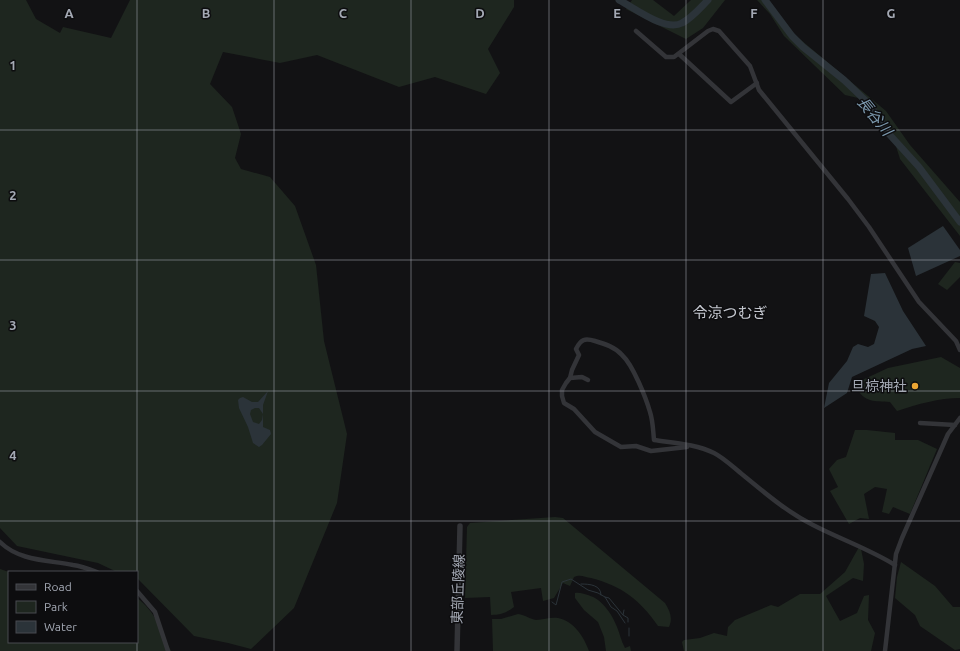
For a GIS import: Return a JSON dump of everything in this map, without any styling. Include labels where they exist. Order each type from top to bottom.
[{"type":"street","points":[[636,31],[666,56],[674,57],[708,31],[713,29],[719,31],[750,66],[759,90],[856,210],[919,302],[956,341],[960,350]]},
{"type":"street","points":[[678,54],[731,102],[757,83]]},
{"type":"street","points":[[693,446],[651,451],[636,446],[621,446],[595,432],[574,410],[564,403],[562,390],[570,378],[579,355],[576,349],[583,339],[588,338],[612,347],[622,355],[630,365],[650,411],[654,440],[693,446],[716,454],[795,514],[813,525],[884,558],[895,565]]},
{"type":"street","points":[[570,378],[582,378],[588,380]]},
{"type":"street","points":[[885,651],[896,554],[948,434],[960,418]]},
{"type":"street","points":[[920,423],[955,425]]},
{"type":"street","name":"東部丘陵線","points":[[457,651],[460,526]]},
{"type":"street","points":[[0,542],[7,549],[28,558],[76,565],[94,571]]},
{"type":"street","points":[[138,592],[155,612],[168,651]]},
{"type":"green space","points":[[0,0],[26,0],[36,19],[60,33],[63,27],[111,38],[130,0],[514,0],[514,7],[488,49],[500,73],[486,94],[435,77],[399,87],[317,55],[280,63],[223,52],[210,84],[232,107],[241,134],[235,158],[241,169],[270,177],[295,206],[316,265],[324,341],[347,434],[337,503],[294,608],[251,649],[194,636],[138,579],[138,571],[115,571],[98,563],[17,546],[0,528]]},
{"type":"green space","points":[[632,0],[653,0],[674,16],[691,0],[725,0],[703,28],[686,39],[626,9]]},
{"type":"green space","points":[[757,0],[767,0],[795,35],[886,111],[910,145],[960,202],[960,236],[900,159],[895,143],[874,116],[858,98],[845,95],[784,36],[770,14]]},
{"type":"green space","points":[[955,262],[960,263],[960,277],[947,290],[938,284]]},
{"type":"green space","points":[[941,357],[960,368],[960,398],[928,402],[897,411],[890,402],[867,399],[856,388],[858,382],[888,368]]},
{"type":"green space","points":[[855,430],[895,433],[895,440],[918,440],[937,449],[910,514],[893,507],[889,514],[882,512],[887,489],[875,487],[864,494],[869,519],[860,518],[849,524],[830,491],[838,487],[829,469],[837,460],[846,457]]},
{"type":"green space","points":[[555,517],[563,518],[665,603],[671,621],[669,627],[658,626],[637,601],[621,590],[602,581],[582,576],[574,577],[570,586],[563,583],[554,598],[543,601],[541,588],[511,592],[514,607],[498,615],[491,615],[490,597],[465,598],[467,527],[470,523]]},
{"type":"green space","points":[[859,547],[861,549],[864,564],[863,581],[853,578],[826,596],[840,621],[857,613],[864,596],[869,595],[868,620],[875,633],[871,651],[684,651],[682,642],[684,640],[700,638],[714,633],[727,636],[728,627],[735,620],[771,605],[778,607],[800,594],[820,594],[845,572]]},
{"type":"green space","points":[[901,562],[935,586],[953,607],[960,607],[960,649],[955,650],[920,626],[915,615],[895,598],[897,577]]},
{"type":"green space","points":[[0,569],[8,572],[8,643],[138,643],[138,599],[153,615],[171,651],[0,651]]},
{"type":"green space","points":[[575,593],[588,595],[602,603],[612,617],[625,648],[630,646],[631,651],[606,651],[604,637],[598,622],[584,610],[575,598]]},
{"type":"green space","points":[[518,614],[536,620],[558,618],[569,622],[578,630],[589,651],[493,651],[492,619],[501,619]]},
{"type":"water","points":[[943,226],[960,250],[960,256],[916,276],[908,248]]},
{"type":"water","points":[[885,273],[903,311],[926,346],[912,349],[852,377],[847,393],[824,408],[829,383],[847,361],[853,347],[858,344],[868,347],[874,344],[879,327],[875,321],[864,316],[871,274]]},
{"type":"water","points":[[268,391],[263,405],[263,414],[263,427],[270,430],[271,434],[259,447],[253,443],[248,427],[239,408],[238,400],[243,397],[252,402],[258,402]],"holes":[[[259,408],[263,414],[262,420],[259,424],[253,422],[250,414],[251,410]]]},
{"type":"waterway","name":"長谷川","points":[[619,0],[650,18],[659,22],[675,25],[682,23],[696,13],[708,0]]},
{"type":"waterway","name":"長谷川","points":[[765,0],[792,36],[803,47],[844,80],[866,101],[889,134],[919,167],[960,222]]},
{"type":"waterway","points":[[552,602],[556,605],[562,582],[571,579],[588,590],[605,597],[611,607],[617,611],[625,623]]},
{"type":"waterway","points":[[581,584],[597,587],[601,592],[601,595]]},
{"type":"waterway","points":[[605,597],[609,598],[623,615]]},
{"type":"waterway","points":[[624,610],[623,615],[628,618],[628,622]]},
{"type":"waterway","points":[[629,628],[629,636]]},
{"type":"place","name":"旦椋神社","points":[[915,386]]},
{"type":"district","name":"令涼つむぎ","points":[[730,312]]}]
